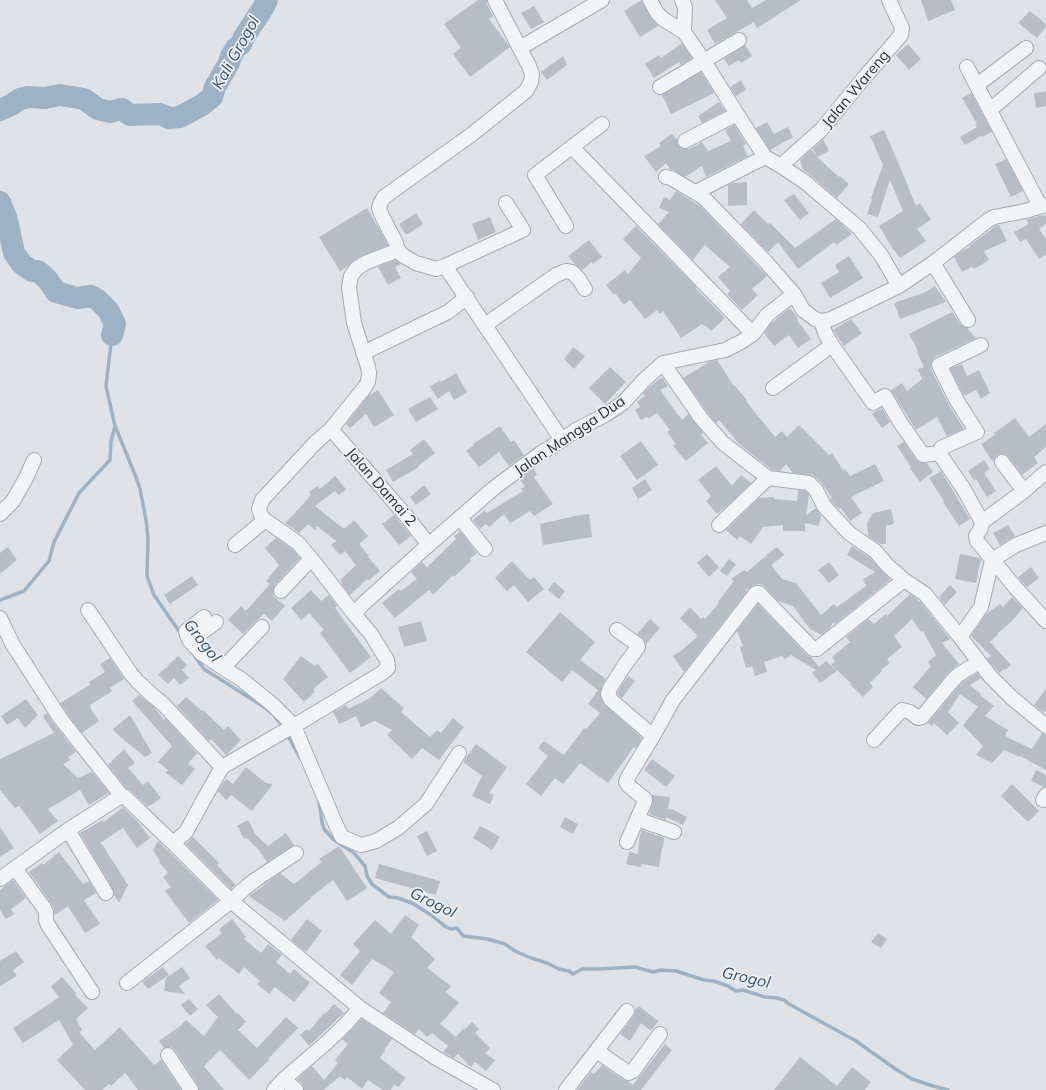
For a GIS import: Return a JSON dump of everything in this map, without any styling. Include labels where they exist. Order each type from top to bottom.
[{"type":"street","points":[[495,0],[532,74],[531,82],[526,91],[470,135],[384,197],[379,208],[397,248],[402,255],[416,263],[436,269],[523,230],[506,203]]},
{"type":"street","points":[[520,48],[602,0]]},
{"type":"street","points":[[650,0],[657,13],[663,19],[684,32],[765,157],[805,182],[859,228],[881,254],[899,286]]},
{"type":"street","points":[[682,0],[685,7],[684,32]]},
{"type":"street","name":"Jalan Wareng","points":[[781,166],[822,130],[901,35],[902,28],[889,0]]},
{"type":"street","points":[[660,86],[740,40]]},
{"type":"street","points":[[977,85],[1026,48]]},
{"type":"street","points":[[666,177],[671,178],[703,197],[766,262],[794,294],[803,310],[815,319],[821,321],[831,319],[899,286],[934,263],[994,217],[1025,211],[1043,205],[967,67]]},
{"type":"street","points":[[990,110],[1039,68]]},
{"type":"street","points":[[685,141],[737,114]]},
{"type":"street","points":[[566,226],[535,175],[602,124]]},
{"type":"street","points":[[572,147],[752,334]]},
{"type":"street","points":[[696,192],[765,157]]},
{"type":"street","points":[[173,843],[186,832],[222,767],[287,730],[388,668],[387,660],[371,634],[315,563],[298,543],[265,520],[259,509],[262,500],[316,442],[331,429],[368,382],[368,367],[354,324],[349,287],[351,276],[357,268],[396,251],[397,248]]},
{"type":"street","points":[[934,263],[968,320]]},
{"type":"street","points":[[445,266],[562,440]]},
{"type":"street","points":[[485,325],[556,275],[572,272],[579,279],[585,289]]},
{"type":"street","name":"Jalan Mangga Dua","points":[[354,614],[363,604],[494,488],[541,453],[576,430],[605,415],[623,403],[644,380],[663,363],[725,350],[741,342],[752,334],[767,315],[794,294]]},
{"type":"street","points":[[363,353],[448,312],[467,298]]},
{"type":"street","points":[[821,321],[826,335],[832,345],[873,403],[885,396],[900,422],[923,455],[939,453]]},
{"type":"street","points":[[773,388],[832,345]]},
{"type":"street","points":[[939,453],[941,448],[977,432],[957,401],[939,365],[981,345]]},
{"type":"street","points":[[663,363],[700,418],[723,443],[768,478],[810,483],[816,490],[824,506],[849,533],[875,551],[888,566],[904,580],[925,594],[990,676],[1012,698],[1046,726]]},
{"type":"street","name":"Jalan Damai 2","points":[[331,429],[407,517],[429,545]]},
{"type":"street","points":[[939,453],[963,488],[982,522],[976,539],[1015,588],[1046,621]]},
{"type":"street","points":[[0,514],[13,501],[34,460]]},
{"type":"street","points":[[1002,462],[1024,491]]},
{"type":"street","points":[[982,522],[1024,491],[1046,472]]},
{"type":"street","points":[[719,525],[768,478]]},
{"type":"street","points":[[460,518],[486,549]]},
{"type":"street","points":[[235,545],[265,520]]},
{"type":"street","points":[[960,637],[981,607],[992,560],[1016,545],[1046,533]]},
{"type":"street","points":[[281,590],[315,563]]},
{"type":"street","points":[[627,842],[645,801],[645,799],[626,782],[628,777],[673,700],[756,593],[759,593],[813,649],[817,649],[904,580]]},
{"type":"street","points":[[88,610],[134,678],[152,696],[163,704],[222,767]]},
{"type":"street","points":[[0,618],[12,645],[60,718],[122,796],[128,799],[231,901],[360,1008],[436,1058],[493,1090]]},
{"type":"street","points":[[210,620],[190,641],[201,653],[241,679],[273,705],[342,837],[361,845],[376,841],[398,828],[426,804],[459,753]]},
{"type":"street","points":[[223,668],[262,627]]},
{"type":"street","points":[[617,630],[637,644],[638,647],[610,688],[608,694],[610,700],[653,736]]},
{"type":"street","points":[[874,740],[902,710],[910,712],[918,718],[922,717],[958,675],[979,662]]},
{"type":"street","points":[[0,879],[68,830],[122,796]]},
{"type":"street","points":[[637,819],[674,832]]},
{"type":"street","points":[[68,830],[106,893]]},
{"type":"street","points":[[127,983],[231,901],[255,880],[296,854]]},
{"type":"street","points":[[15,868],[44,908],[48,925],[92,992]]},
{"type":"street","points":[[274,1090],[284,1079],[346,1024],[360,1008]]},
{"type":"street","points":[[566,1090],[627,1011]]},
{"type":"street","points":[[597,1051],[628,1073],[633,1071],[660,1034]]},
{"type":"street","points":[[168,1055],[191,1090]]},
{"type":"street","points":[[284,1079],[296,1090]]},
{"type":"building","points":[[478,0],[487,0],[487,4],[493,16],[489,19],[510,47],[470,77],[453,54],[461,48],[444,24]]},
{"type":"building","points":[[642,0],[650,17],[658,26],[640,37],[624,11]]},
{"type":"building","points":[[715,0],[747,0],[752,8],[766,0],[801,0],[757,28],[754,22],[715,44],[707,30],[727,18]]},
{"type":"building","points":[[921,0],[951,0],[955,10],[928,21]]},
{"type":"building","points":[[534,6],[544,22],[531,29],[521,13]]},
{"type":"building","points":[[1030,11],[1046,24],[1046,27],[1037,38],[1018,23]]},
{"type":"building","points":[[682,43],[692,58],[681,65],[679,62],[654,78],[645,64],[659,55],[661,58]]},
{"type":"building","points":[[908,44],[921,59],[909,70],[896,55]]},
{"type":"building","points":[[745,45],[752,56],[741,63],[739,60],[729,66],[724,59]]},
{"type":"building","points":[[563,56],[567,65],[547,80],[541,72]]},
{"type":"building","points":[[701,72],[714,93],[671,114],[662,95]]},
{"type":"building","points":[[741,80],[746,90],[736,96],[730,87]]},
{"type":"building","points":[[1046,91],[1046,106],[1036,108],[1034,93]]},
{"type":"building","points":[[971,93],[992,132],[965,145],[960,137],[977,127],[975,124],[977,124],[962,98]]},
{"type":"building","points":[[719,102],[725,111],[702,123],[698,116]]},
{"type":"building","points":[[767,122],[774,134],[788,127],[793,137],[770,150],[756,128]]},
{"type":"building","points":[[734,125],[746,144],[743,146],[748,156],[706,177],[702,166],[685,177],[670,169],[666,163],[656,172],[644,156],[661,146],[659,143],[672,134],[681,148],[689,149],[702,142],[708,151],[731,141],[725,130]]},
{"type":"building","points":[[884,130],[916,206],[920,203],[931,220],[917,229],[926,241],[900,258],[879,226],[903,211],[890,180],[878,217],[867,214],[883,165],[870,136]]},
{"type":"building","points":[[823,139],[829,151],[817,157],[849,184],[837,198],[803,170],[800,160],[811,150],[816,155],[813,149]]},
{"type":"building","points":[[1006,159],[1023,191],[1011,197],[995,164]]},
{"type":"building","points":[[747,182],[747,205],[728,206],[728,185]]},
{"type":"building","points":[[676,191],[700,206],[767,276],[752,289],[758,295],[742,310],[727,294],[730,291],[718,277],[730,267],[705,245],[693,260],[658,224],[669,212],[659,208],[664,197],[670,200]]},
{"type":"building","points":[[794,194],[809,213],[800,220],[784,200]]},
{"type":"building","points":[[367,208],[388,245],[363,255],[340,271],[319,237]]},
{"type":"building","points":[[754,210],[768,224],[770,223],[795,248],[836,219],[852,234],[836,245],[834,242],[798,269],[778,242],[768,252],[741,224]]},
{"type":"building","points":[[416,213],[423,224],[406,235],[399,224]]},
{"type":"building","points":[[1046,215],[1046,224],[1039,229],[1046,239],[1046,254],[1039,259],[1026,239],[1020,242],[1014,232],[1029,224],[1026,220]]},
{"type":"building","points":[[490,217],[496,232],[478,240],[472,224]]},
{"type":"building","points":[[999,225],[1007,241],[984,251],[989,260],[974,269],[972,267],[962,272],[954,257],[970,247],[969,246]]},
{"type":"building","points":[[636,226],[725,318],[711,331],[702,324],[681,338],[663,311],[660,314],[657,310],[645,319],[630,300],[624,305],[615,293],[614,295],[606,285],[625,270],[628,274],[641,258],[623,239]]},
{"type":"building","points":[[589,240],[602,257],[593,264],[592,262],[582,270],[568,256]]},
{"type":"building","points":[[849,256],[863,278],[830,298],[821,283],[839,272],[835,265]]},
{"type":"building","points":[[395,260],[401,264],[395,267],[401,278],[388,285],[378,267]]},
{"type":"building","points":[[935,286],[946,302],[900,319],[894,303],[926,292]]},
{"type":"building","points":[[790,308],[811,339],[798,348],[789,335],[774,346],[764,333],[771,323]]},
{"type":"building","points":[[952,312],[961,325],[967,328],[976,338],[935,357],[932,360],[931,369],[949,405],[964,429],[947,436],[937,417],[916,430],[891,390],[902,383],[907,391],[922,379],[918,369],[924,367],[909,334]]},
{"type":"building","points":[[851,319],[862,333],[844,346],[833,330]]},
{"type":"building","points":[[573,347],[585,356],[574,369],[564,359]]},
{"type":"building","points":[[717,360],[733,385],[747,400],[746,401],[775,437],[782,431],[787,437],[799,425],[829,455],[832,453],[843,470],[845,469],[850,476],[875,464],[884,481],[851,497],[862,513],[850,521],[841,508],[839,509],[831,501],[830,499],[832,498],[821,482],[811,473],[811,475],[793,473],[786,464],[780,471],[772,470],[740,445],[719,420],[716,423],[683,378],[709,362]]},
{"type":"building","points":[[962,364],[967,376],[979,370],[990,393],[981,399],[976,390],[964,396],[950,369]]},
{"type":"building","points":[[610,367],[626,382],[605,404],[589,388]]},
{"type":"building","points":[[456,373],[467,392],[454,400],[449,391],[438,399],[430,387],[440,380],[441,382]]},
{"type":"building","points":[[662,377],[668,386],[660,390],[682,420],[688,414],[703,433],[701,435],[708,443],[686,461],[673,446],[676,444],[667,432],[670,430],[657,413],[648,419],[647,417],[641,420],[635,410],[640,407],[637,402],[645,396],[643,393]]},
{"type":"building","points":[[378,390],[394,415],[374,427],[366,414],[350,428],[346,424],[368,396]]},
{"type":"building","points":[[430,397],[438,409],[416,422],[408,409]]},
{"type":"building","points":[[882,408],[890,422],[882,428],[872,414]]},
{"type":"building","points":[[1015,418],[1029,437],[1046,424],[1046,447],[1034,457],[1038,463],[1022,475],[1009,457],[1005,454],[997,455],[993,462],[981,444],[995,435],[994,433]]},
{"type":"building","points":[[500,426],[511,442],[514,440],[524,455],[509,466],[499,452],[479,467],[466,451],[474,445],[473,444]]},
{"type":"building","points":[[424,439],[435,453],[418,466],[419,467],[393,482],[386,470],[413,454],[410,450]]},
{"type":"building","points":[[641,441],[658,465],[637,480],[620,456]]},
{"type":"building","points":[[904,442],[916,460],[920,463],[927,463],[933,472],[920,482],[897,446]]},
{"type":"building","points":[[984,460],[990,469],[984,473],[996,491],[987,497],[976,479],[974,480],[968,471]]},
{"type":"building","points":[[716,466],[732,486],[741,475],[751,483],[717,514],[706,501],[711,496],[698,480]]},
{"type":"building","points":[[534,469],[537,475],[534,477],[553,504],[534,516],[530,511],[510,523],[504,514],[489,527],[486,524],[480,529],[473,520],[485,510],[487,513],[523,491],[521,489],[525,487],[520,479]]},
{"type":"building","points":[[941,471],[970,519],[959,526],[929,478]]},
{"type":"building","points":[[335,476],[346,489],[339,495],[335,491],[315,506],[344,529],[354,520],[368,536],[359,544],[380,571],[369,580],[367,579],[350,595],[340,580],[356,565],[345,551],[340,555],[331,545],[336,541],[317,526],[315,530],[308,524],[299,533],[285,523],[311,495],[309,492],[317,486],[320,489]]},
{"type":"building","points":[[645,479],[652,490],[638,499],[632,488]]},
{"type":"building","points":[[424,485],[431,494],[416,505],[410,497]]},
{"type":"building","points":[[798,490],[805,491],[809,495],[806,515],[816,508],[821,516],[819,526],[805,523],[806,531],[783,531],[783,525],[763,527],[751,544],[740,536],[737,540],[726,530],[759,498],[774,497],[774,499],[797,501]]},
{"type":"building","points":[[891,509],[894,524],[886,526],[886,544],[880,544],[868,536],[867,523],[873,513]]},
{"type":"building","points":[[589,514],[592,537],[543,545],[540,524]]},
{"type":"building","points":[[394,515],[411,536],[399,545],[382,524]]},
{"type":"building","points":[[1008,525],[1015,536],[1000,545],[993,533]]},
{"type":"building","points":[[460,531],[477,553],[470,559],[471,561],[454,577],[453,575],[433,595],[429,590],[395,618],[382,603],[399,589],[401,591],[417,579],[411,572],[422,562],[427,567],[456,539],[454,537]]},
{"type":"building","points":[[276,538],[292,549],[300,558],[273,589],[273,596],[285,606],[272,621],[264,614],[243,634],[228,620],[241,606],[246,611],[270,584],[266,581],[279,565],[265,548]]},
{"type":"building","points":[[852,546],[869,557],[890,580],[835,624],[833,622],[830,628],[822,635],[810,629],[793,606],[778,601],[763,585],[759,584],[753,585],[748,590],[744,588],[747,591],[684,672],[673,656],[697,637],[697,635],[680,618],[690,607],[701,619],[703,617],[705,619],[719,603],[718,602],[734,581],[731,579],[744,570],[747,572],[777,547],[784,555],[771,565],[782,579],[796,583],[821,615],[834,604],[837,607],[866,586],[863,579],[875,572],[847,555]]},
{"type":"building","points":[[8,547],[17,560],[0,574],[0,553]]},
{"type":"building","points":[[707,554],[719,567],[709,577],[697,563]]},
{"type":"building","points":[[960,554],[981,559],[976,583],[955,579]]},
{"type":"building","points":[[729,559],[736,564],[727,576],[720,571]]},
{"type":"building","points":[[512,561],[530,580],[534,577],[544,589],[528,602],[514,585],[507,591],[495,578]]},
{"type":"building","points":[[829,562],[839,575],[829,583],[818,570]]},
{"type":"building","points":[[1031,567],[1039,578],[1027,587],[1018,577]]},
{"type":"building","points":[[192,576],[198,585],[170,604],[164,595]]},
{"type":"building","points":[[554,582],[565,591],[559,599],[548,590]]},
{"type":"building","points":[[950,585],[957,592],[945,605],[939,597]]},
{"type":"building","points":[[311,590],[321,601],[329,595],[337,606],[335,608],[371,657],[350,673],[320,633],[324,630],[309,613],[301,620],[291,608]]},
{"type":"building","points":[[910,594],[919,602],[920,601],[950,639],[942,643],[959,664],[947,674],[926,699],[913,687],[931,666],[928,662],[936,655],[923,631],[921,632],[912,619],[894,636],[902,647],[887,659],[890,663],[881,670],[882,671],[870,683],[873,687],[863,697],[850,684],[851,683],[831,665],[835,661],[832,657],[850,642],[846,637],[868,619],[874,624],[886,614],[887,616]]},
{"type":"building","points":[[1012,597],[1023,608],[990,642],[1011,665],[999,673],[987,659],[991,656],[971,636],[985,615],[1000,604],[1003,607]]},
{"type":"building","points":[[758,604],[807,655],[811,657],[819,667],[826,661],[837,671],[820,683],[812,673],[816,670],[791,655],[785,659],[782,656],[764,662],[767,672],[755,676],[752,666],[746,668],[740,647],[743,646],[737,631]]},
{"type":"building","points":[[560,612],[595,642],[580,660],[606,679],[602,685],[600,694],[604,704],[642,738],[636,748],[634,747],[608,783],[580,763],[563,784],[555,778],[541,796],[526,784],[548,756],[538,748],[544,741],[564,755],[584,728],[586,729],[600,713],[588,704],[598,690],[572,670],[562,682],[526,652]]},
{"type":"building","points":[[650,619],[660,628],[646,644],[642,637],[637,634]]},
{"type":"building","points":[[421,621],[427,641],[404,647],[398,627]]},
{"type":"building","points":[[178,656],[187,665],[182,670],[189,678],[180,685],[174,678],[168,684],[158,675]]},
{"type":"building","points":[[301,656],[315,666],[318,664],[328,677],[313,689],[315,692],[304,702],[283,679]]},
{"type":"building","points":[[110,658],[124,679],[110,688],[112,691],[90,705],[90,708],[99,721],[82,733],[60,703],[90,685],[89,682],[105,672],[100,664]]},
{"type":"building","points":[[977,673],[981,678],[970,685],[994,706],[985,716],[1008,730],[1005,736],[1032,749],[1042,733],[1046,734],[1046,770],[1020,756],[1004,750],[992,763],[976,755],[983,746],[963,725],[978,707],[960,694],[948,712],[959,723],[947,735],[934,723],[932,726],[928,723],[959,686]]},
{"type":"building","points":[[628,676],[635,681],[622,698],[617,693]]},
{"type":"building","points":[[381,688],[404,708],[401,712],[430,737],[437,730],[441,733],[453,718],[464,727],[439,760],[422,748],[412,759],[387,735],[392,730],[375,721],[361,727],[356,716],[339,724],[333,712],[346,705],[348,709],[370,698]]},
{"type":"building","points":[[1046,689],[1046,710],[1044,713],[1034,705]]},
{"type":"building","points":[[139,695],[154,707],[164,720],[165,718],[197,753],[188,764],[195,769],[182,785],[166,773],[168,770],[158,762],[172,746],[132,701]]},
{"type":"building","points":[[186,697],[202,711],[203,710],[224,730],[228,726],[241,740],[226,755],[211,739],[209,741],[177,706]]},
{"type":"building","points":[[26,699],[38,715],[25,728],[18,718],[7,725],[1,716]]},
{"type":"building","points":[[47,713],[76,752],[68,757],[70,760],[63,764],[78,778],[92,772],[109,793],[89,805],[80,790],[48,809],[58,821],[40,834],[19,806],[15,808],[0,790],[0,759],[54,733],[43,716]]},
{"type":"building","points":[[130,715],[152,753],[145,757],[118,735],[113,729]]},
{"type":"building","points":[[476,744],[507,767],[489,793],[494,795],[490,804],[472,796],[482,776],[463,762]]},
{"type":"building","points":[[124,749],[135,763],[128,768],[143,785],[148,781],[161,798],[148,807],[127,789],[108,765]]},
{"type":"building","points":[[652,759],[675,776],[666,787],[644,770]]},
{"type":"building","points":[[246,767],[266,783],[273,784],[252,811],[231,795],[226,800],[218,791],[227,779],[233,784]]},
{"type":"building","points":[[1036,770],[1046,775],[1046,787],[1031,781]]},
{"type":"building","points":[[1012,784],[1039,811],[1028,822],[1001,796]]},
{"type":"building","points":[[652,795],[670,797],[668,809],[674,810],[687,817],[683,825],[666,817],[666,820],[649,814],[653,801]]},
{"type":"building","points":[[123,807],[138,822],[150,838],[137,848],[123,828],[100,843],[106,849],[128,885],[119,903],[114,895],[113,889],[80,833],[103,820],[104,822]]},
{"type":"building","points":[[565,817],[578,824],[573,834],[560,827]]},
{"type":"building","points":[[248,820],[256,835],[268,846],[286,833],[294,845],[267,862],[258,849],[247,838],[244,839],[237,826]]},
{"type":"building","points":[[480,826],[500,837],[492,850],[473,838]]},
{"type":"building","points":[[0,827],[14,848],[0,857]]},
{"type":"building","points":[[642,830],[664,838],[659,867],[642,864],[641,867],[626,864],[629,852],[638,854]]},
{"type":"building","points":[[427,831],[437,851],[427,856],[417,836]]},
{"type":"building","points":[[193,837],[219,863],[217,865],[236,885],[231,889],[186,844]]},
{"type":"building","points":[[158,841],[218,900],[189,923],[165,891],[171,887],[163,877],[168,873],[159,862],[160,861],[153,850]]},
{"type":"building","points":[[339,846],[367,888],[347,901],[333,880],[311,897],[285,921],[249,896],[280,873],[294,884],[322,862],[319,859]]},
{"type":"building","points":[[59,852],[83,884],[89,881],[96,893],[84,900],[100,924],[85,933],[68,906],[55,915],[51,903],[29,872],[42,863],[43,865]]},
{"type":"building","points":[[379,864],[440,881],[436,895],[375,878]]},
{"type":"building","points":[[13,880],[26,898],[11,909],[14,914],[6,919],[0,910],[0,890]]},
{"type":"building","points":[[405,915],[419,925],[411,937],[435,959],[427,968],[451,986],[446,992],[459,1003],[440,1024],[456,1037],[472,1022],[479,1029],[475,1033],[490,1048],[485,1053],[495,1060],[486,1071],[475,1062],[471,1067],[458,1054],[454,1058],[443,1052],[448,1046],[432,1033],[427,1037],[419,1029],[415,1034],[383,1013],[391,1002],[379,993],[394,972],[372,959],[352,985],[340,975],[360,951],[353,944],[375,920],[391,934]]},
{"type":"building","points":[[232,919],[246,937],[244,939],[261,953],[268,944],[282,955],[276,962],[290,974],[294,969],[310,983],[294,1002],[275,987],[269,994],[257,984],[260,981],[244,967],[239,974],[219,958],[217,960],[205,946],[222,933],[219,929]]},
{"type":"building","points":[[307,919],[322,931],[306,952],[291,940]]},
{"type":"building","points":[[878,933],[887,939],[881,948],[871,942]]},
{"type":"building","points":[[16,951],[24,962],[13,970],[17,976],[0,986],[0,961]]},
{"type":"building","points":[[163,967],[169,975],[148,989],[142,982]]},
{"type":"building","points":[[182,967],[190,978],[179,986],[185,994],[164,991],[166,978]]},
{"type":"building","points":[[62,977],[76,993],[75,995],[88,1008],[76,1019],[82,1030],[79,1032],[95,1050],[120,1027],[154,1065],[161,1060],[181,1090],[138,1090],[125,1073],[111,1086],[109,1084],[102,1090],[85,1090],[57,1060],[73,1045],[59,1020],[23,1043],[13,1028],[59,997],[51,987]]},
{"type":"building","points":[[219,994],[246,1022],[238,1030],[257,1048],[286,1017],[298,1028],[249,1080],[220,1050],[204,1066],[224,1090],[199,1090],[198,1085],[175,1050],[171,1047],[164,1048],[159,1041],[179,1027],[186,1020],[204,1036],[218,1017],[206,1005]]},
{"type":"building","points":[[189,999],[198,1009],[190,1016],[181,1005]]},
{"type":"building","points":[[334,1004],[344,1013],[309,1046],[300,1035],[307,1029],[309,1031],[324,1013],[325,1014]]},
{"type":"building","points":[[639,1006],[658,1021],[651,1031],[641,1023],[630,1041],[620,1034],[634,1016],[635,1010]]},
{"type":"building","points":[[362,1019],[392,1039],[380,1058],[406,1078],[398,1087],[394,1084],[391,1090],[383,1090],[368,1080],[362,1089],[347,1077],[345,1080],[340,1076],[324,1090],[304,1090],[302,1084],[297,1079],[312,1066],[324,1080],[338,1063],[335,1060],[348,1044],[342,1039]]},
{"type":"building","points":[[665,1044],[672,1050],[641,1090],[577,1090],[591,1072],[594,1074],[602,1065],[623,1080],[628,1081],[633,1085]]},
{"type":"building","points":[[800,1057],[837,1086],[852,1067],[871,1082],[865,1090],[774,1090]]},
{"type":"waterway","name":"Kali Grogol","points":[[0,110],[20,99],[28,97],[45,98],[60,95],[84,99],[98,109],[110,112],[122,109],[130,115],[160,114],[169,118],[180,117],[202,105],[212,97],[215,87],[229,63],[231,56],[236,48],[241,44],[267,0]]},
{"type":"waterway","name":"Kali Grogol","points":[[0,202],[7,220],[14,253],[22,264],[32,271],[38,271],[47,279],[56,292],[77,298],[91,296],[98,300],[108,310],[115,324],[112,335]]},
{"type":"waterway","name":"Grogol","points":[[112,335],[106,386],[115,426],[140,489],[148,538],[147,576],[154,595],[181,634]]},
{"type":"waterway","name":"Grogol","points":[[0,600],[24,591],[49,561],[54,542],[79,493],[110,460],[111,441],[115,426]]},
{"type":"waterway","name":"Grogol","points":[[194,655],[204,669],[264,707],[273,714],[284,728]]},
{"type":"waterway","name":"Grogol","points":[[287,734],[300,758]]},
{"type":"waterway","name":"Grogol","points":[[319,800],[324,829],[333,839],[354,853],[365,866],[367,876],[372,884],[389,897],[398,898],[412,903],[446,927],[451,929],[457,928],[463,936],[487,939],[505,944],[515,951],[559,969],[569,971],[573,974],[582,969],[635,967],[653,972],[661,970],[676,971],[704,980],[714,981],[728,986],[736,991],[743,990],[765,997],[784,1000],[856,1041],[912,1079],[948,1090]]}]
